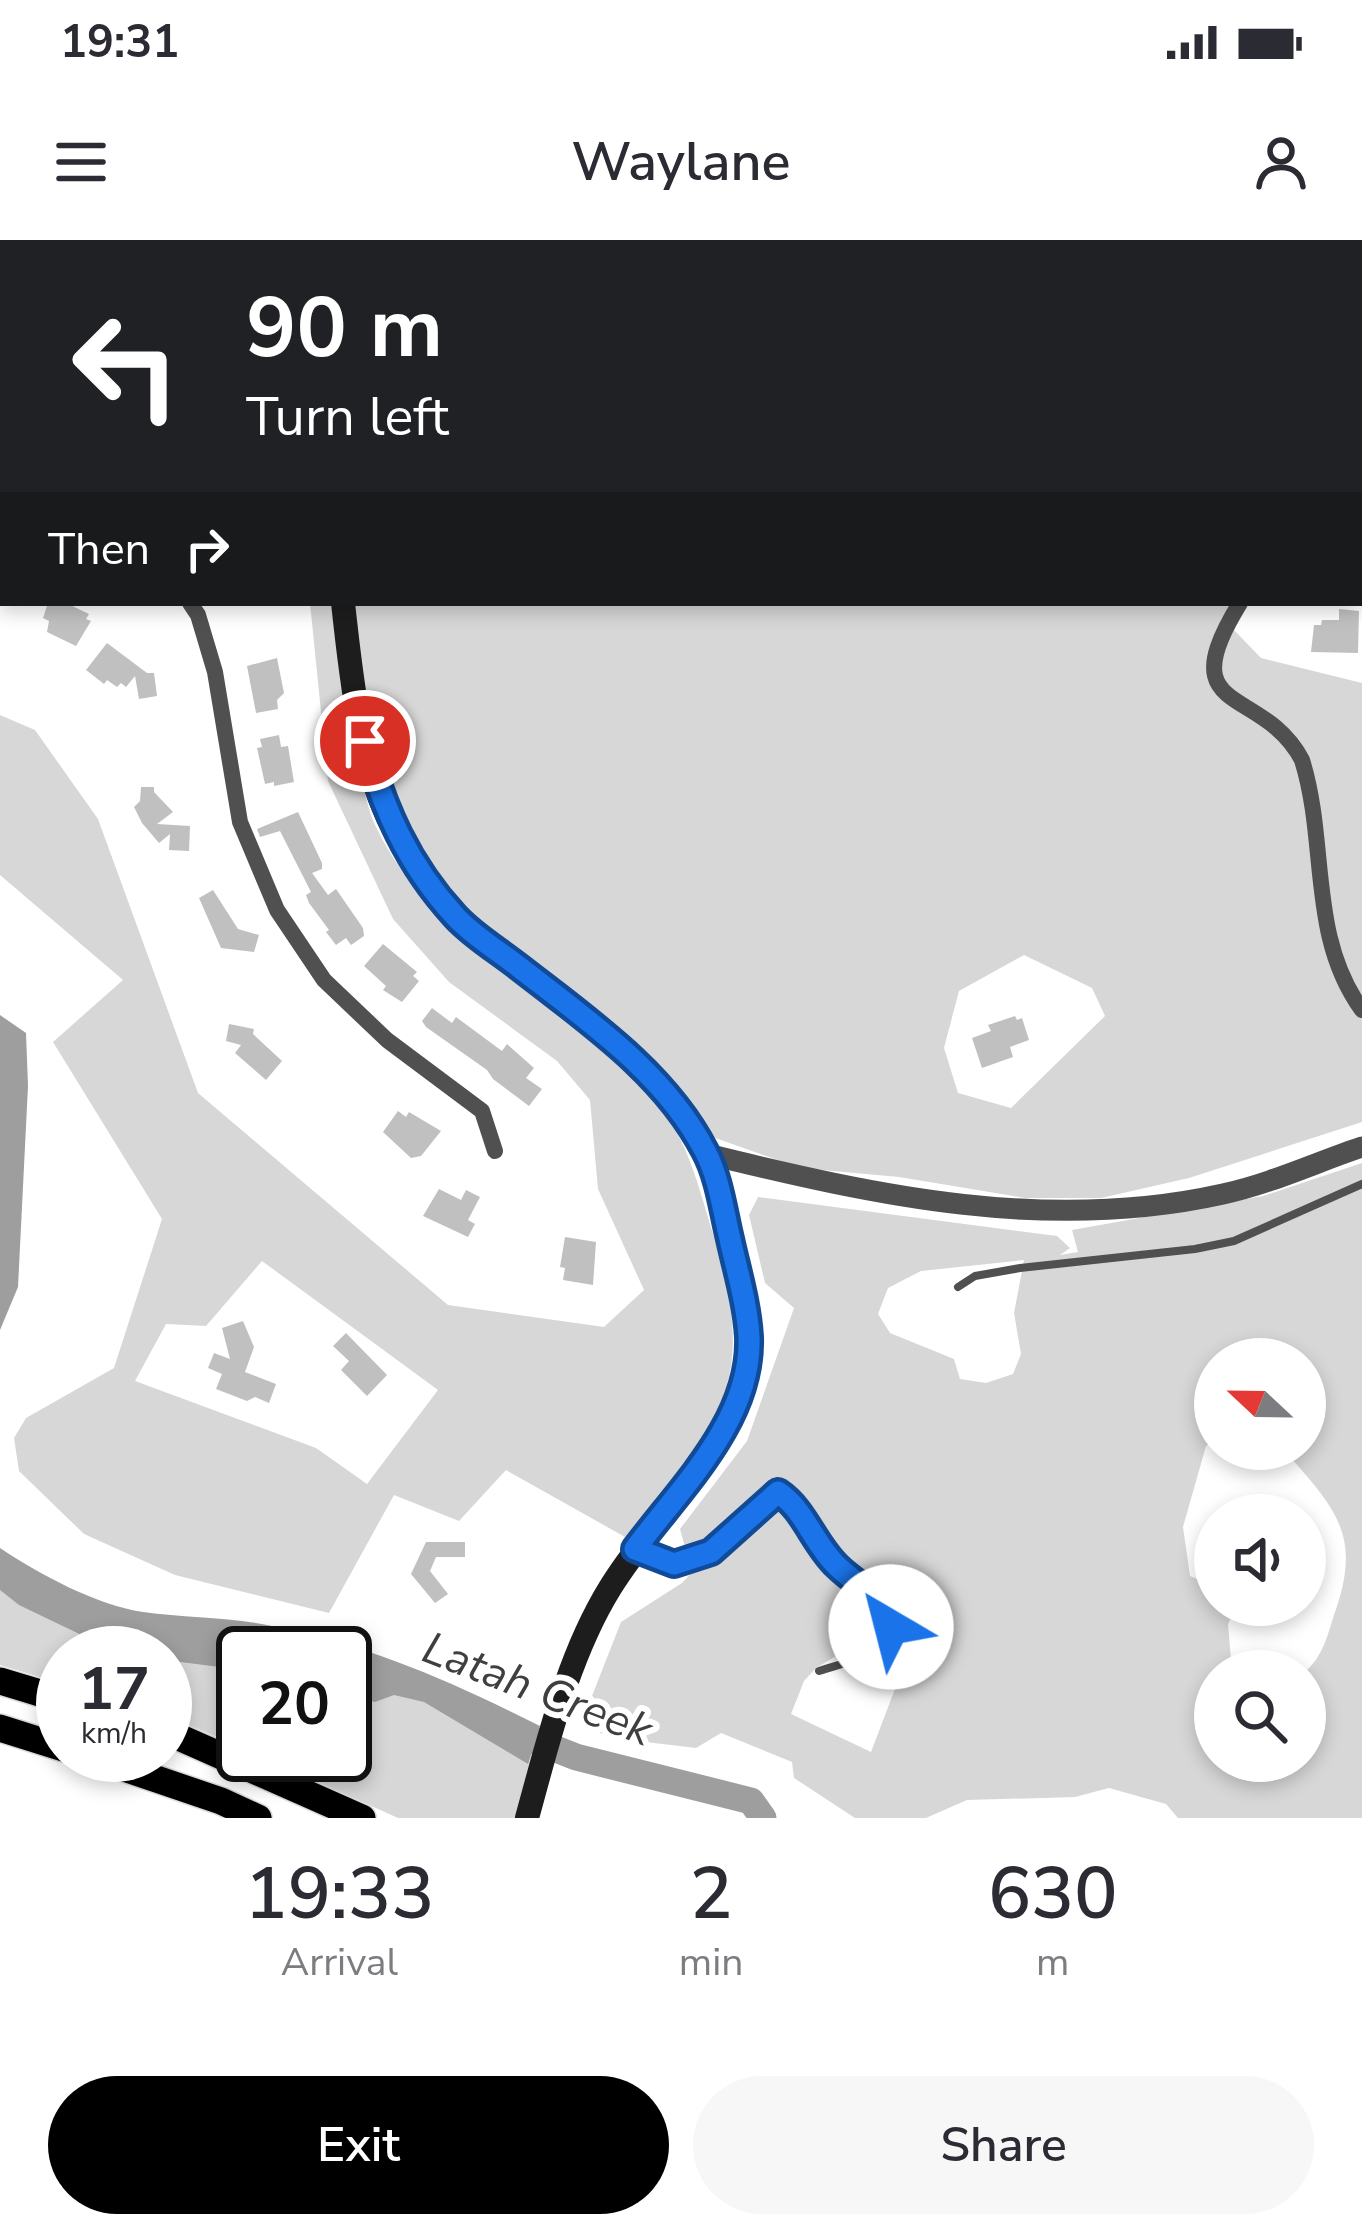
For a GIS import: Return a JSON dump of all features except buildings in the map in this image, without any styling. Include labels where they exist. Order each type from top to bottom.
[{"type":"highway","points":[[0,1681],[36,1692]]},
{"type":"highway","points":[[0,1728],[36,1739]]},
{"type":"highway","points":[[192,1743],[362,1818]]},
{"type":"highway","points":[[165,1782],[258,1818]]},
{"type":"main road","points":[[343,606],[365,741],[386,813],[401,842],[457,919],[650,1075],[678,1107],[707,1154],[743,1292],[749,1340],[737,1399],[718,1438],[635,1549],[586,1633],[530,1809]]},
{"type":"street","points":[[192,606],[214,672],[240,822],[277,910],[324,980],[388,1040],[482,1112],[495,1151]]},
{"type":"street","points":[[1238,606],[1216,647],[1211,668],[1214,678],[1230,697],[1288,739],[1302,760],[1324,917],[1338,973],[1362,1010]]},
{"type":"street","points":[[707,1154],[962,1207],[1060,1213],[1145,1208],[1227,1193],[1362,1147]]},
{"type":"lane","points":[[958,1287],[975,1276],[997,1272],[1234,1241],[1362,1184]]},
{"type":"lane","points":[[635,1549],[674,1564],[711,1552],[778,1492],[794,1503],[836,1566],[889,1610],[891,1627],[872,1653],[819,1671]]},
{"type":"shaded area","points":[[310,606],[331,606],[343,693],[368,804],[400,867],[466,939],[619,1062],[665,1112],[703,1200],[727,1289],[733,1332],[730,1369],[706,1432],[625,1537],[506,1470],[459,1521],[394,1495],[329,1613],[175,1575],[84,1534],[19,1471],[14,1438],[26,1418],[114,1368],[162,1219],[53,1042],[123,980],[0,875],[0,715],[35,730],[98,819],[198,1093],[448,1305],[604,1327],[644,1290],[598,1189],[590,1100],[557,1061],[449,982],[393,919],[328,781]],"holes":[[[262,1261],[438,1390],[367,1484],[316,1448],[135,1381],[166,1324],[206,1326]]]},
{"type":"shaded area","points":[[352,606],[1247,606],[1234,630],[1261,658],[1362,683],[1362,1122],[1189,1178],[1101,1198],[1025,1198],[899,1177],[800,1168],[704,1134],[626,1034],[448,894],[413,843],[386,787],[364,702]],"holes":[[[1024,955],[1092,988],[1105,1016],[1011,1108],[958,1093],[944,1048],[959,991]]]},
{"type":"shaded area","points":[[0,1015],[26,1033],[28,1086],[18,1287],[0,1330]]},
{"type":"shaded area","points":[[1362,1163],[1362,1818],[1178,1818],[1166,1804],[1109,1788],[1075,1797],[967,1800],[926,1818],[855,1818],[794,1778],[792,1762],[721,1733],[696,1748],[612,1738],[581,1724],[621,1622],[692,1572],[680,1529],[747,1441],[794,1308],[765,1283],[749,1215],[758,1197],[1057,1236],[1070,1248],[1060,1255],[1078,1252],[1072,1230],[1263,1196]],"holes":[[[1024,1260],[1014,1313],[1021,1354],[1013,1374],[986,1383],[960,1379],[954,1359],[890,1333],[878,1314],[888,1288],[921,1271]],[[872,1593],[899,1613],[906,1660],[871,1752],[791,1714],[804,1681],[851,1647]]]},
{"type":"shaded area","points":[[0,1548],[106,1603],[159,1614],[272,1626],[216,1626],[216,1667],[192,1663],[192,1626],[63,1626],[0,1590]]},
{"type":"shaded area","points":[[0,1566],[168,1626],[36,1626],[36,1676],[0,1665]]},
{"type":"shaded area","points":[[192,1635],[216,1643],[216,1737],[192,1726]]},
{"type":"shaded area","points":[[372,1653],[540,1726],[528,1764],[424,1702],[394,1695],[375,1702]]},
{"type":"shaded area","points":[[372,1672],[427,1685],[541,1735],[515,1818],[398,1818],[318,1782],[372,1782]]},
{"type":"waterway","name":"Latah Creek","points":[[528,1738],[576,1757],[751,1801],[763,1818]]},
{"type":"route","points":[[365,741],[386,813],[426,880],[457,919],[650,1075],[678,1107],[707,1154],[743,1292],[749,1340],[746,1367],[718,1438],[635,1549],[674,1564],[711,1552],[778,1492],[794,1503],[836,1566],[879,1598],[889,1610],[891,1627]]}]
